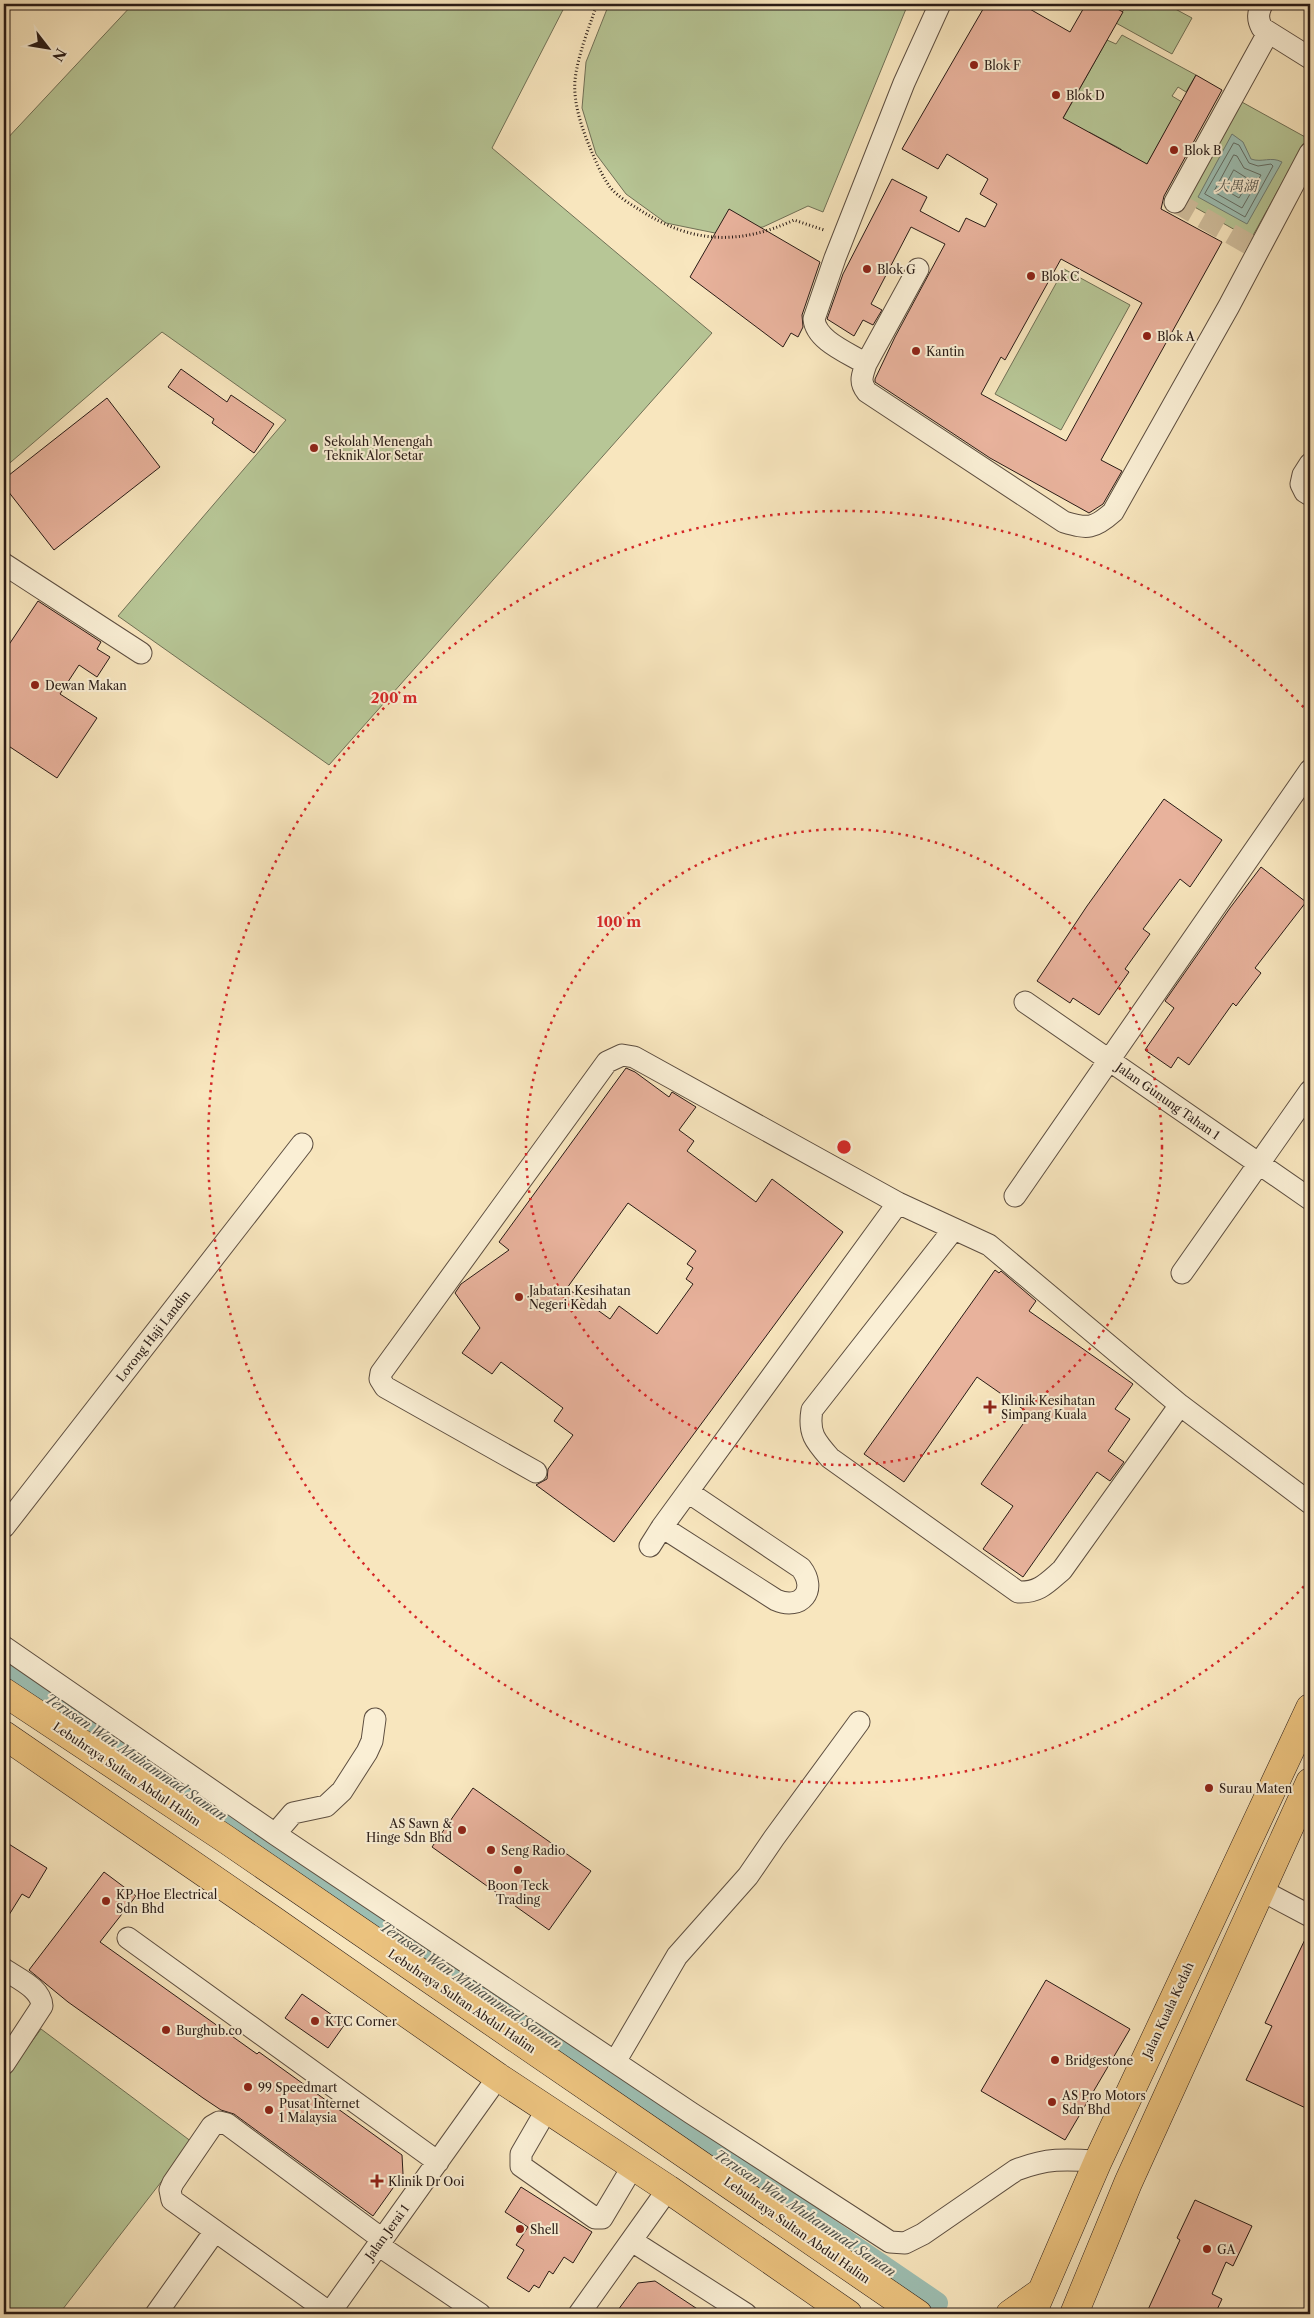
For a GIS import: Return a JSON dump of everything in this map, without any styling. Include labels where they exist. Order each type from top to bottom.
[{"type":"main road","name":"Lebuhraya Sultan Abdul Halim","points":[[4,1692],[248,1855],[918,2314]]},
{"type":"main road","name":"Jalan Kuala Kedah","points":[[1037,2303],[1098,2161],[1310,1708]]},
{"type":"main road","points":[[4,1735],[498,2077],[668,2189],[848,2314]]},
{"type":"main road","points":[[1074,2314],[1128,2183],[1310,1782]]},
{"type":"main road","points":[[1010,2314],[1037,2303]]},
{"type":"street","points":[[866,364],[822,337],[814,328],[814,319],[847,228],[904,83],[940,4]]},
{"type":"street","points":[[1262,4],[1259,13],[1259,22],[1262,28],[1310,58]]},
{"type":"street","points":[[1175,202],[1268,33]]},
{"type":"street","points":[[918,269],[866,364],[862,376],[862,385],[867,392],[1064,522],[1083,528],[1099,525],[1113,512],[1188,382],[1310,153]]},
{"type":"street","points":[[1310,464],[1301,484],[1305,492],[1310,496]]},
{"type":"street","points":[[4,564],[141,653]]},
{"type":"street","points":[[1015,1196],[1310,770]]},
{"type":"street","name":"Jalan Gunung Tahan 1","points":[[1025,1002],[1310,1199]]},
{"type":"street","points":[[536,1472],[385,1387],[380,1379],[381,1373],[608,1062],[622,1055],[634,1057],[898,1203],[988,1245],[1180,1405],[1310,1502]]},
{"type":"street","points":[[1182,1273],[1310,1092]]},
{"type":"street","name":"Lorong Haji Landin","points":[[4,1527],[302,1144]]},
{"type":"street","points":[[650,1546],[898,1203]]},
{"type":"street","points":[[953,1230],[812,1410],[809,1426],[818,1444],[830,1458],[1018,1592],[1031,1593],[1044,1586],[1062,1570],[1180,1405]]},
{"type":"street","points":[[662,1527],[776,1600],[786,1604],[796,1603],[805,1597],[809,1587],[808,1576],[801,1568],[688,1492]]},
{"type":"street","points":[[4,1647],[275,1834],[724,2135],[890,2242],[905,2243],[923,2234],[1016,2170],[1044,2160],[1098,2161]]},
{"type":"street","points":[[275,1834],[293,1813],[326,1806],[342,1790],[367,1752],[372,1741],[375,1719]]},
{"type":"street","points":[[615,2062],[677,1956],[748,1876],[859,1722]]},
{"type":"street","points":[[1261,1890],[1310,1916]]},
{"type":"street","points":[[128,1938],[438,2162]]},
{"type":"street","points":[[4,1969],[36,1992],[41,1998],[42,2006],[4,2064]]},
{"type":"street","name":"Jalan Jerai 1","points":[[329,2314],[498,2077]]},
{"type":"street","points":[[547,2109],[521,2154],[522,2166],[595,2218],[602,2218],[633,2166]]},
{"type":"street","points":[[329,2314],[172,2200],[170,2190],[172,2183],[212,2126],[219,2122],[227,2124],[467,2311]]},
{"type":"street","points":[[579,2314],[668,2189]]},
{"type":"street","points":[[156,2314],[215,2231]]},
{"type":"street","points":[[632,2241],[746,2314]]},
{"type":"path","points":[[597,4],[575,81],[577,110],[587,140],[610,188],[656,221],[688,234],[707,238],[745,236],[794,220],[826,231],[847,228]]},
{"type":"green space","name":"Sekolah Menengah Teknik Alor Setar","points":[[133,4],[566,4],[492,148],[712,333],[329,765],[118,616],[286,420],[162,332],[4,468],[4,142]]},
{"type":"green space","points":[[609,4],[908,4],[823,212],[808,206],[763,227],[715,233],[666,223],[626,194],[596,154],[582,108],[586,62]]},
{"type":"green space","points":[[1127,4],[1166,4],[1192,18],[1172,54],[1116,23]]},
{"type":"green space","points":[[1122,35],[1196,75],[1186,92],[1178,87],[1172,96],[1182,102],[1122,209],[1121,149],[1089,132],[1064,177],[1038,163],[1107,40],[1116,44]]},
{"type":"green space","points":[[1240,101],[1307,138],[1251,239],[1184,201]]},
{"type":"green space","points":[[1064,269],[1130,305],[1061,430],[995,394]]},
{"type":"green space","points":[[41,2029],[192,2142],[59,2314],[4,2314],[4,2079]]},
{"type":"water","name":"大禺湖","points":[[1232,134],[1243,142],[1251,159],[1278,160],[1282,162],[1247,224],[1198,197]]},
{"type":"building","points":[[986,4],[1021,4],[1070,32],[1086,4],[1108,4],[1123,12],[1063,118],[1147,164],[1196,75],[1222,90],[1164,196],[1161,209],[1222,242],[1101,460],[1122,471],[1103,504],[1089,513],[990,458],[875,382],[895,337],[945,244],[911,227],[871,304],[882,310],[873,325],[863,320],[854,336],[827,319],[843,274],[892,179],[927,197],[920,211],[959,232],[966,218],[985,227],[997,204],[980,194],[988,179],[947,154],[938,169],[902,149]],"holes":[[[1061,259],[1142,303],[1066,441],[981,394],[1001,357],[1005,360]]]},
{"type":"building","points":[[729,209],[820,262],[802,315],[803,327],[798,337],[791,333],[783,347],[690,277]]},
{"type":"building","points":[[181,369],[227,402],[231,395],[274,424],[254,453],[212,423],[214,419],[168,387]]},
{"type":"building","points":[[107,398],[160,467],[54,550],[4,486],[4,479]]},
{"type":"building","name":"Dewan Makan","points":[[38,601],[101,642],[97,649],[110,657],[97,677],[79,665],[60,694],[97,718],[57,778],[4,743],[4,652]]},
{"type":"building","points":[[1164,799],[1222,840],[1190,887],[1180,879],[1143,929],[1150,934],[1125,969],[1129,972],[1099,1015],[1073,998],[1070,1003],[1037,981],[1087,906]]},
{"type":"building","points":[[1261,867],[1306,902],[1255,968],[1261,973],[1236,1006],[1233,1003],[1189,1065],[1178,1057],[1171,1068],[1145,1050],[1174,1008],[1165,1001]]},
{"type":"building","name":"Jabatan Kesihatan Negeri Kedah","points":[[626,1068],[635,1072],[669,1097],[672,1092],[696,1107],[679,1130],[694,1141],[687,1151],[756,1202],[772,1179],[843,1232],[614,1542],[536,1485],[547,1479],[548,1469],[573,1435],[554,1421],[563,1408],[501,1362],[492,1374],[462,1353],[480,1328],[455,1293],[461,1284],[509,1250],[499,1242]],"holes":[[[628,1203],[696,1251],[687,1264],[693,1268],[686,1279],[693,1284],[657,1334],[619,1306],[610,1319],[567,1288]]]},
{"type":"building","points":[[995,1270],[999,1273],[1001,1271],[1036,1301],[1029,1311],[1133,1384],[1115,1409],[1130,1419],[1108,1451],[1124,1462],[1110,1481],[1097,1472],[1023,1577],[983,1549],[1013,1506],[981,1484],[1030,1414],[977,1377],[904,1482],[864,1454]]},
{"type":"building","points":[[473,1788],[591,1871],[549,1930],[432,1847]]},
{"type":"building","points":[[4,1841],[47,1868],[29,1898],[22,1894],[4,1923]]},
{"type":"building","points":[[104,1872],[136,1896],[100,1942],[257,2054],[259,2052],[402,2155],[403,2174],[373,2216],[234,2114],[221,2110],[203,2098],[68,2002],[29,1970]]},
{"type":"building","points":[[1310,1929],[1310,2110],[1246,2080],[1272,2026],[1265,2023]]},
{"type":"building","name":"Bridgestone","points":[[1046,1980],[1130,2029],[1065,2140],[981,2091]]},
{"type":"building","name":"KTC Corner","points":[[302,1994],[345,2024],[328,2048],[285,2018]]},
{"type":"building","points":[[521,2187],[592,2232],[573,2263],[564,2257],[553,2274],[549,2271],[539,2288],[534,2285],[529,2292],[507,2278],[524,2250],[516,2245],[528,2227],[505,2212]]},
{"type":"building","points":[[1195,2200],[1252,2226],[1233,2266],[1226,2262],[1212,2294],[1222,2299],[1215,2314],[1146,2314],[1180,2240],[1177,2238]]},
{"type":"building","points":[[655,2281],[705,2314],[615,2314],[638,2283]]},
{"type":"waterway","name":"Terusan Wan Muhammad Saman","points":[[4,1667],[937,2303]]},
{"type":"tunnel","points":[[1175,202],[1259,250]]},
{"type":"place","name":"Blok F","points":[[974,65]]},
{"type":"place","name":"Blok D","points":[[1056,95]]},
{"type":"place","name":"Blok B","points":[[1174,150]]},
{"type":"place","name":"Blok G","points":[[867,269]]},
{"type":"place","name":"Blok C","points":[[1031,276]]},
{"type":"place","name":"Blok A","points":[[1147,336]]},
{"type":"place","name":"Kantin","points":[[916,351]]},
{"type":"place","name":"Sekolah Menengah Teknik Alor Setar","points":[[314,448]]},
{"type":"place","name":"Dewan Makan","points":[[35,685]]},
{"type":"place","name":"Jabatan Kesihatan Negeri Kedah","points":[[519,1297]]},
{"type":"place","name":"Klinik Kesihatan Simpang Kuala","points":[[990,1407]]},
{"type":"place","name":"Surau Maten","points":[[1209,1788]]},
{"type":"place","name":"AS Sawn & Hinge Sdn Bhd","points":[[462,1830]]},
{"type":"place","name":"Seng Radio","points":[[491,1850]]},
{"type":"place","name":"Boon Teck Trading","points":[[518,1870]]},
{"type":"place","name":"KP Hoe Electrical Sdn Bhd","points":[[106,1901]]},
{"type":"place","name":"KTC Corner","points":[[315,2021]]},
{"type":"place","name":"Burghub.co","points":[[166,2030]]},
{"type":"place","name":"Bridgestone","points":[[1055,2060]]},
{"type":"place","name":"99 Speedmart","points":[[248,2087]]},
{"type":"place","name":"AS Pro Motors Sdn Bhd","points":[[1052,2102]]},
{"type":"place","name":"Pusat Internet 1 Malaysia","points":[[269,2110]]},
{"type":"place","name":"Klinik Dr Ooi","points":[[377,2181]]},
{"type":"place","name":"Shell","points":[[520,2229]]},
{"type":"place","name":"GA","points":[[1207,2249]]}]
